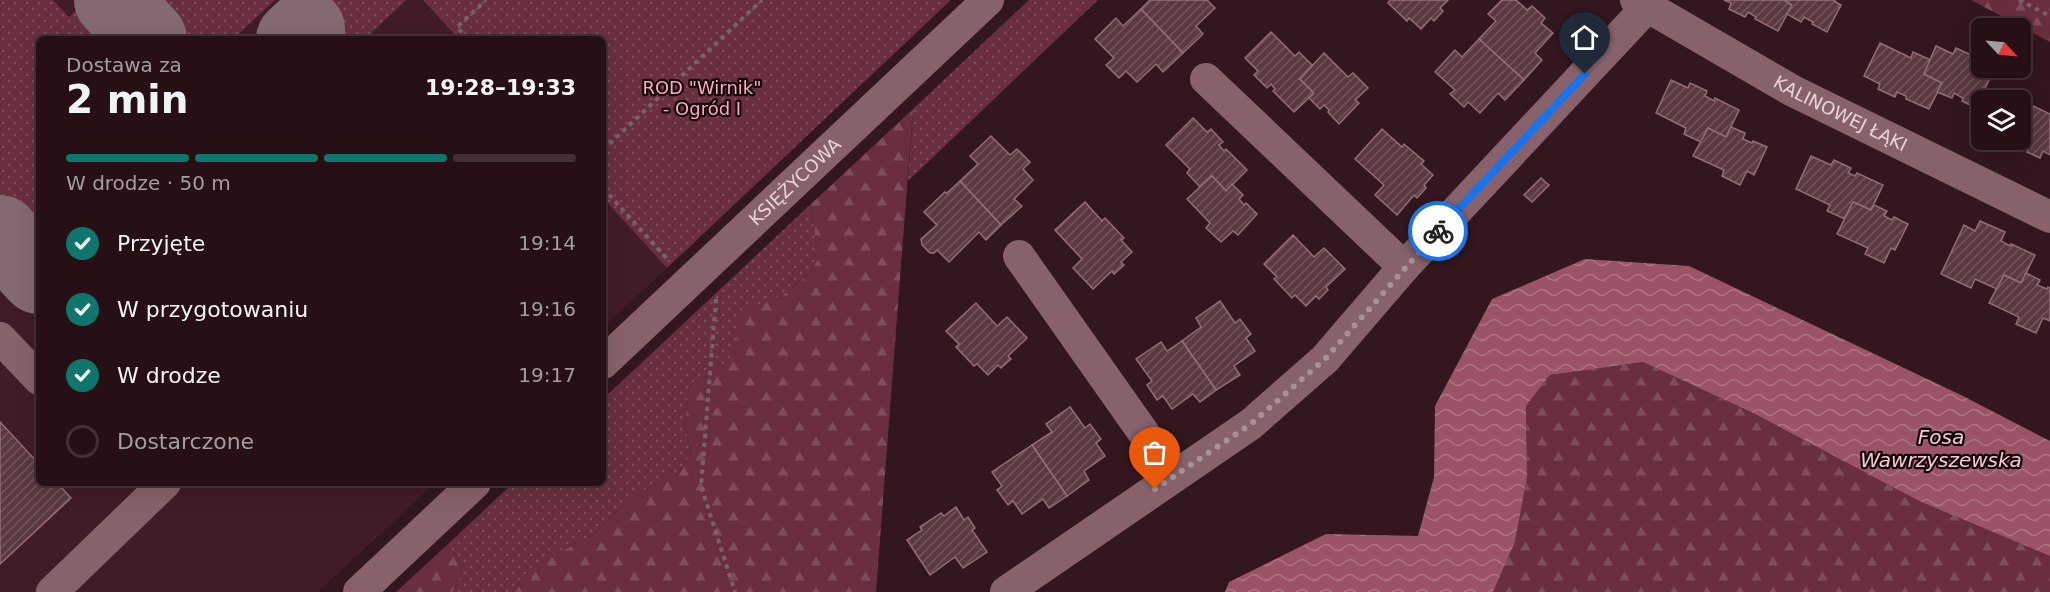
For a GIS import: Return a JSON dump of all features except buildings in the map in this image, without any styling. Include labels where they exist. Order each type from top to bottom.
[{"type":"street","name":"KSIĘŻYCOWA","points":[[606,360],[988,0]]},
{"type":"street","name":"KALINOWEJ ŁĄKI","points":[[1642,3],[1793,91],[2050,217]]},
{"type":"street","points":[[1006,592],[1251,424],[1325,359],[1404,267],[1642,3]]},
{"type":"street","points":[[1206,79],[1404,267]]},
{"type":"street","points":[[1019,256],[1174,476]]},
{"type":"street","points":[[0,338],[36,376]]},
{"type":"street","points":[[359,592],[472,486]]},
{"type":"street","points":[[52,592],[151,488]]},
{"type":"path","points":[[465,36],[457,27],[486,0]]},
{"type":"path","points":[[606,147],[762,0]]},
{"type":"path","points":[[2019,0],[2050,16]]},
{"type":"path","points":[[606,191],[671,264]]},
{"type":"path","points":[[716,298],[701,486],[735,592]]},
{"type":"shaded area","points":[[0,0],[423,0],[456,36],[36,36],[36,486],[432,486],[318,592],[0,592]]},
{"type":"shaded area","points":[[606,201],[667,268],[606,324]]},
{"type":"green space","points":[[0,0],[53,0],[69,17],[88,0],[92,0],[126,36],[36,36],[36,226],[0,260]]},
{"type":"green space","points":[[140,0],[275,0],[236,36],[171,36]]},
{"type":"green space","points":[[280,0],[406,0],[368,36],[313,36]]},
{"type":"green space","name":"ROD \"Wirnik\" - Ogród I","points":[[423,0],[951,0],[667,268],[606,201],[606,36],[456,36]]},
{"type":"green space","points":[[1029,0],[1098,0],[908,181],[913,109]]},
{"type":"green space","points":[[1971,0],[2050,0],[2050,42],[2031,32],[2031,18],[2005,18]]},
{"type":"green space","points":[[913,109],[876,592],[512,592],[530,569],[593,534],[629,500],[665,476],[677,474],[691,454],[685,425],[689,386],[728,361],[737,343],[735,319],[761,303],[783,295],[810,273],[818,259],[811,204]]},
{"type":"green space","points":[[811,204],[818,259],[810,273],[783,295],[761,303],[728,361],[689,386],[685,425],[691,454],[677,474],[665,477],[629,500],[593,534],[530,569],[512,592],[452,592],[460,578],[461,567],[447,545],[510,486],[606,486],[606,396]]},
{"type":"green space","points":[[1643,362],[1753,413],[1919,501],[2050,556],[2050,592],[1493,592],[1515,542],[1527,477],[1526,406],[1550,375]]},
{"type":"green space","points":[[447,545],[462,567],[460,578],[452,592],[396,592]]},
{"type":"water","name":"Fosa Wawrzyszewska","points":[[1585,259],[1689,266],[1963,396],[2050,441],[2050,556],[1919,501],[1753,413],[1643,362],[1550,375],[1526,406],[1527,477],[1515,542],[1493,592],[1225,592],[1229,582],[1326,534],[1418,536],[1434,477],[1435,406],[1492,299]]},
{"type":"taxiway","points":[[113,0],[145,36]]},
{"type":"taxiway","points":[[298,36],[306,29]]},
{"type":"taxiway","points":[[0,234],[36,272]]},
{"type":"way so far","points":[[1155,489],[1251,424],[1325,359],[1438,231]]},
{"type":"route","points":[[1438,231],[1585,74]]}]
